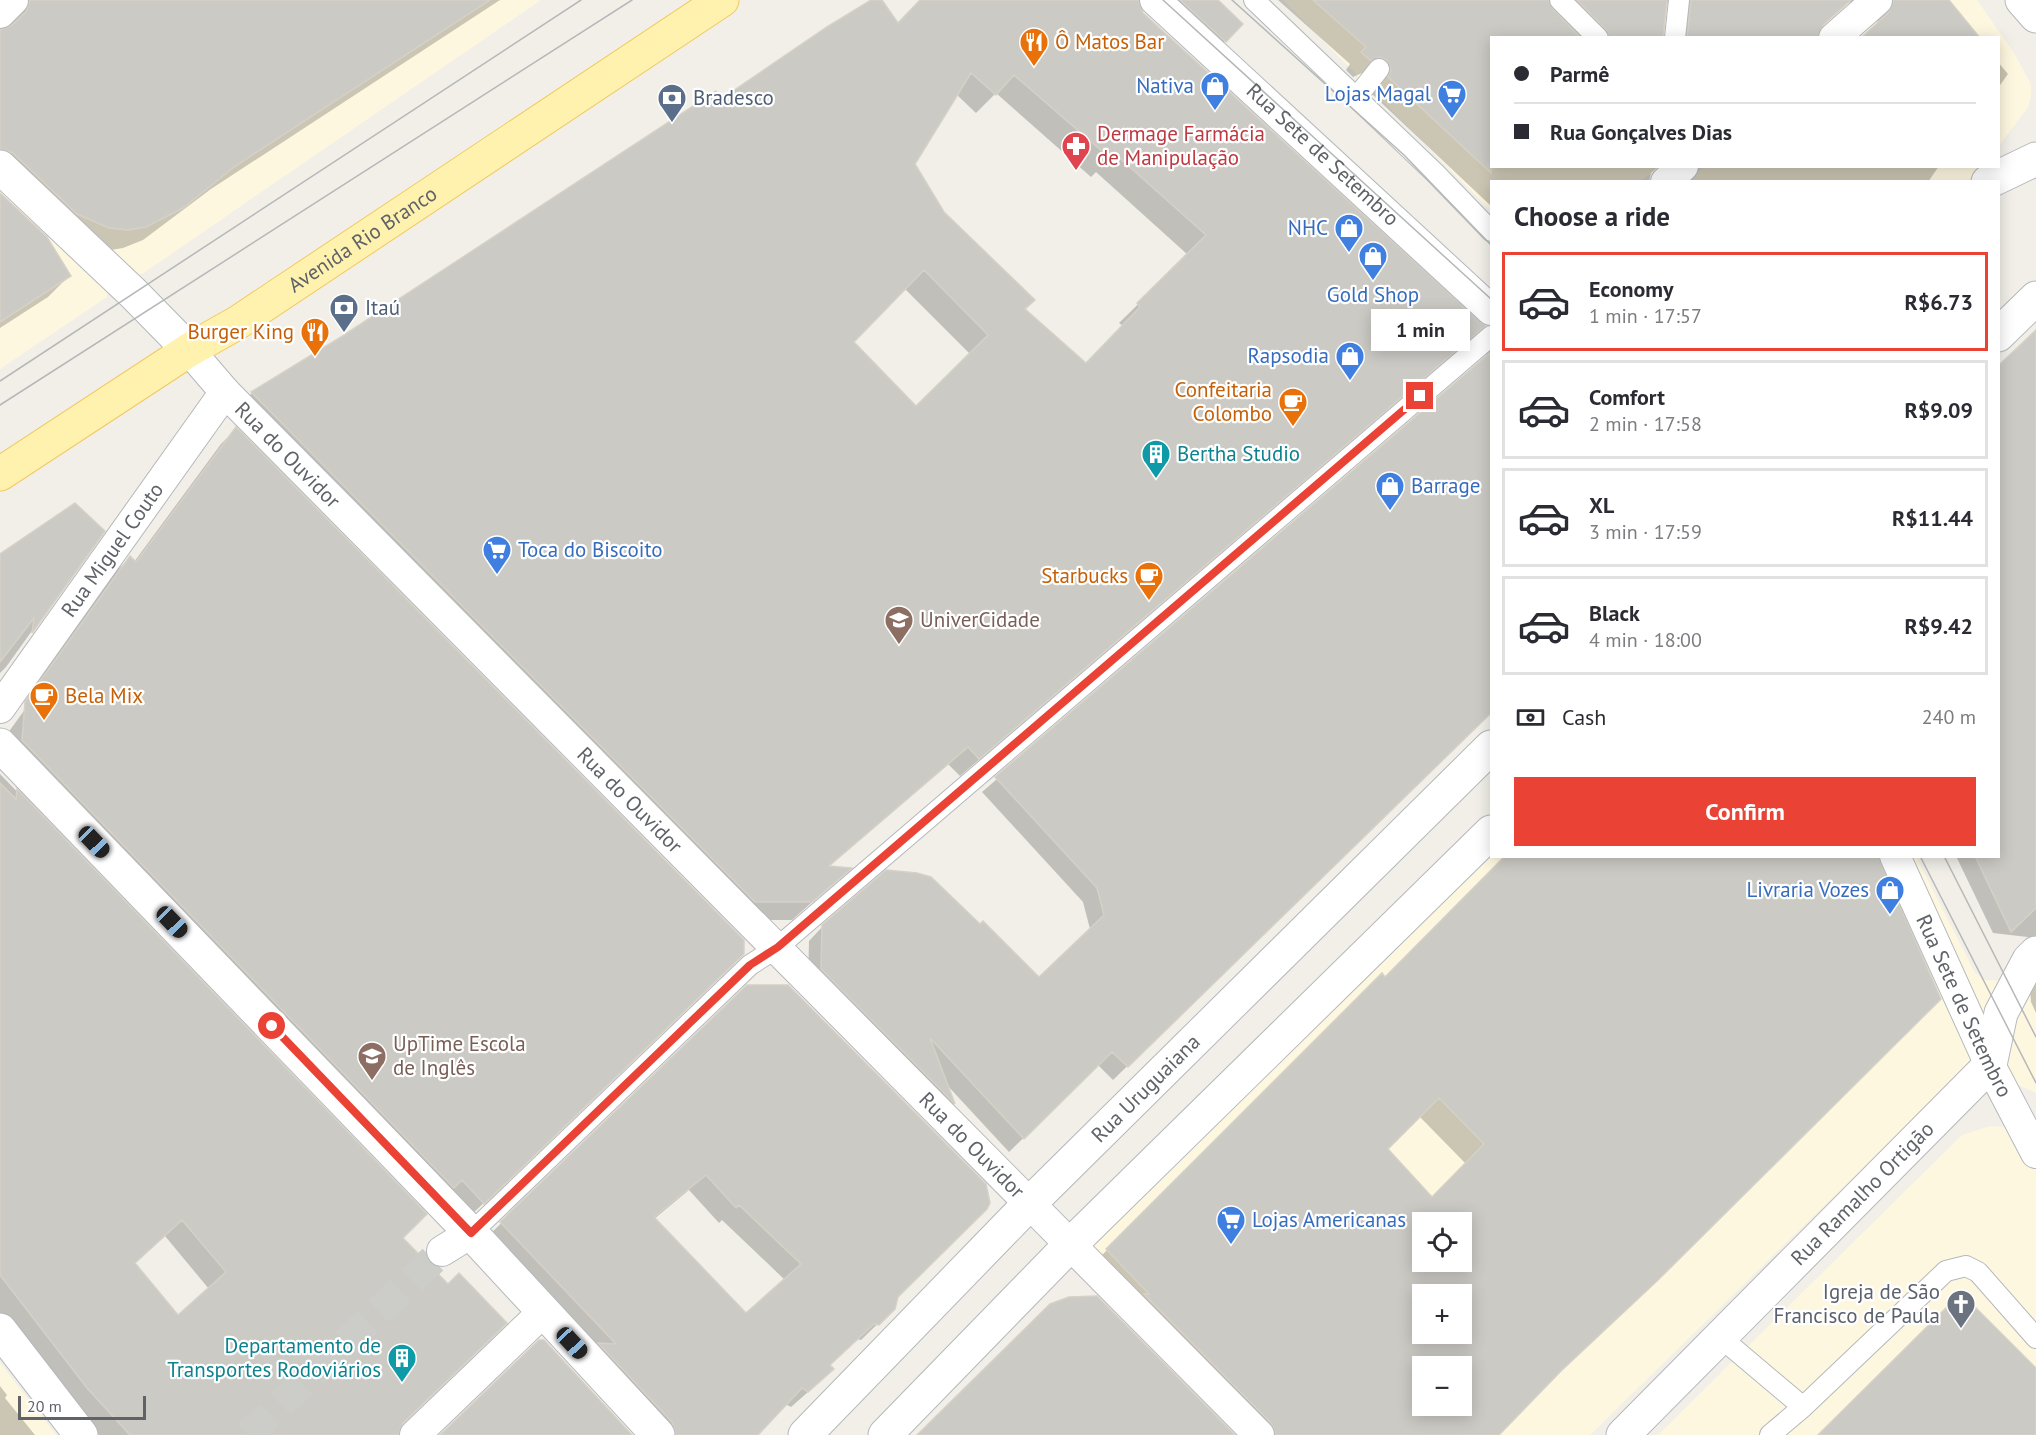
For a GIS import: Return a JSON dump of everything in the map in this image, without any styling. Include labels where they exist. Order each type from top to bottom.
[{"type":"main road","name":"Avenida Rio Branco","points":[[0,474],[189,350],[237,323],[722,0]]},
{"type":"street","points":[[0,13],[13,0]]},
{"type":"street","name":"Rua Sete de Setembro","points":[[1155,0],[1490,309]]},
{"type":"street","points":[[1836,36],[1877,0]]},
{"type":"street","points":[[2022,0],[2036,16]]},
{"type":"street","points":[[1992,180],[2036,159]]},
{"type":"street","name":"Rua do Ouvidor","points":[[0,167],[141,300],[225,392],[604,776],[778,947],[1259,1435]]},
{"type":"street","points":[[1667,180],[1681,168]]},
{"type":"street","points":[[2000,333],[2036,298]]},
{"type":"street","name":"Rua Miguel Couto","points":[[0,708],[225,392]]},
{"type":"street","points":[[0,745],[471,1233],[658,1435]]},
{"type":"street","name":"Rua Uruguaiana","points":[[805,1435],[1030,1203],[1490,748]]},
{"type":"street","points":[[885,1435],[1070,1245],[1490,833]]},
{"type":"street","name":"Rua Sete de Setembro","points":[[1896,858],[1990,1065],[2036,1153]]},
{"type":"street","points":[[1990,1065],[2001,1013],[2023,969],[2036,953]]},
{"type":"street","name":"Rua Ramalho Ortigão","points":[[1623,1435],[1990,1065]]},
{"type":"street","points":[[442,1251],[471,1233]]},
{"type":"street","points":[[415,1435],[543,1312]]},
{"type":"street","points":[[0,1330],[81,1435]]},
{"type":"lane","points":[[1254,0],[1490,230]]},
{"type":"lane","points":[[1560,0],[1596,36]]},
{"type":"lane","points":[[1675,36],[1679,0]]},
{"type":"lane","points":[[1356,98],[1379,69]]},
{"type":"lane","points":[[471,1233],[750,965],[778,947],[1490,337]]},
{"type":"lane","points":[[1770,1435],[1803,1407],[1946,1271],[1966,1266],[1978,1272],[2036,1338]]},
{"type":"lane","points":[[1720,1337],[1803,1407]]},
{"type":"shaded area","points":[[25,0],[541,0],[142,274],[133,275],[0,152],[0,25]]},
{"type":"shaded area","points":[[1283,0],[1857,0],[1813,36],[1490,36],[1490,168],[1658,168],[1642,180],[1490,180],[1490,210]]},
{"type":"shaded area","points":[[1900,0],[1977,0],[2014,53],[2031,84],[2028,107],[2000,144],[2000,36],[1857,36]]},
{"type":"shaded area","points":[[1702,168],[1982,168],[1973,180],[1687,180]]},
{"type":"shaded area","points":[[0,181],[107,290],[107,297],[0,369]]},
{"type":"shaded area","points":[[1490,853],[1490,858],[1917,858],[1975,973],[1985,980],[2009,981],[2036,960],[2036,1093],[2014,1083],[1936,1096],[1590,1435],[1279,1435],[1095,1250],[1093,1243]]},
{"type":"shaded area","points":[[1990,1126],[2006,1127],[2036,1143],[2036,1435],[1658,1435],[1962,1135]]},
{"type":"shaded area","points":[[0,1363],[56,1435],[0,1435]]},
{"type":"building","points":[[30,0],[490,0],[234,167],[183,208],[146,227],[128,230],[109,228],[77,214],[13,153],[0,149],[0,30],[12,25],[26,12]]},
{"type":"building","points":[[871,0],[882,0],[898,23],[920,0],[1138,0],[1143,13],[1485,326],[979,759],[968,747],[829,866],[852,868],[812,902],[755,902],[251,392],[341,337],[716,91],[721,99]],"holes":[[[971,73],[996,95],[1014,75],[1111,159],[1115,154],[1206,235],[1137,303],[1140,307],[1086,363],[1025,309],[1035,300],[944,212],[915,164]],[[924,270],[988,335],[916,406],[854,342]]]},
{"type":"building","points":[[1180,0],[1218,0],[1243,24],[1226,42]]},
{"type":"building","points":[[1313,0],[1548,0],[1552,8],[1579,36],[1490,36],[1491,173],[1388,77],[1391,70],[1387,60],[1380,57],[1371,61],[1361,52],[1366,47]]},
{"type":"building","points":[[1577,0],[1667,0],[1663,36],[1609,36]]},
{"type":"building","points":[[1691,0],[1851,0],[1823,25],[1818,36],[1687,36]]},
{"type":"building","points":[[1894,0],[1949,0],[1978,36],[1863,36],[1888,13]]},
{"type":"building","points":[[0,193],[47,237],[71,276],[0,322]]},
{"type":"building","points":[[2036,330],[2036,908],[2011,932],[1976,858],[2000,858],[2000,364]]},
{"type":"building","points":[[1490,353],[1490,714],[1128,1067],[1112,1052],[1024,1139],[930,1038],[955,1104],[821,969],[822,925],[886,870],[917,873],[931,877],[980,924],[983,921],[1039,977],[1104,915],[1097,888],[995,777]]},
{"type":"building","points":[[236,427],[744,940],[744,954],[484,1204],[462,1180],[454,1188],[22,740],[25,702],[130,556],[136,562]]},
{"type":"building","points":[[75,503],[105,531],[32,633],[34,618],[0,662],[0,554]]},
{"type":"building","points":[[0,783],[16,799],[17,789],[427,1214],[403,1238],[448,1284],[459,1273],[507,1323],[403,1423],[398,1435],[130,1435],[87,1388],[0,1275]],"holes":[[[182,1220],[226,1272],[178,1315],[135,1263]]]},
{"type":"building","points":[[1503,858],[1879,858],[1941,999],[1657,1281],[1561,1371],[1499,1435],[1276,1435],[1271,1423],[1144,1294],[1149,1294],[1106,1249],[1382,973],[1385,977]],"holes":[[[1439,1098],[1484,1144],[1432,1197],[1388,1149]]]},
{"type":"building","points":[[747,985],[788,985],[986,1184],[990,1203],[987,1209],[898,1297],[895,1309],[879,1325],[874,1324],[830,1365],[834,1369],[808,1392],[802,1388],[758,1435],[676,1435],[672,1422],[598,1343],[616,1344],[500,1222]],"holes":[[[706,1175],[736,1208],[739,1205],[801,1264],[746,1313],[654,1217]]]},
{"type":"building","name":"Igreja de São Francisco de Paula","points":[[1961,1293],[2036,1368],[2036,1435],[1818,1435]]},
{"type":"building","points":[[1097,1296],[1235,1435],[917,1435],[1050,1304],[1069,1297]]},
{"type":"building","points":[[539,1340],[544,1340],[632,1435],[440,1435]]},
{"type":"tunnel","points":[[248,1435],[442,1251]]},
{"type":"tram line","points":[[0,381],[581,0]]},
{"type":"tram line","points":[[0,405],[632,0]]},
{"type":"tram line","points":[[1163,0],[1490,298]]},
{"type":"tram line","points":[[1232,0],[1404,155],[1490,244]]},
{"type":"tram line","points":[[1921,858],[2036,1083]]},
{"type":"tram line","points":[[1945,858],[2036,1037]]},
{"type":"place","name":"Ô Matos Bar","points":[[1034,68]]},
{"type":"place","name":"Nativa","points":[[1215,112]]},
{"type":"place","name":"Lojas Magal","points":[[1452,120]]},
{"type":"place","name":"Bradesco","points":[[672,124]]},
{"type":"place","name":"Dermage Farmácia de Manipulação","points":[[1076,172]]},
{"type":"place","name":"NHC","points":[[1349,254]]},
{"type":"place","name":"Gold Shop","points":[[1373,282]]},
{"type":"place","name":"Itaú","points":[[344,334]]},
{"type":"place","name":"Burger King","points":[[315,358]]},
{"type":"place","name":"Rapsodia","points":[[1350,382]]},
{"type":"place","name":"Confeitaria Colombo","points":[[1293,428]]},
{"type":"place","name":"Bertha Studio","points":[[1156,480]]},
{"type":"place","name":"Barrage","points":[[1390,512]]},
{"type":"place","name":"Toca do Biscoito","points":[[497,576]]},
{"type":"place","name":"Starbucks","points":[[1149,602]]},
{"type":"place","name":"UniverCidade","points":[[899,646]]},
{"type":"place","name":"Bela Mix","points":[[44,722]]},
{"type":"place","name":"Livraria Vozes","points":[[1890,916]]},
{"type":"place","name":"UpTime Escola de Inglês","points":[[372,1082]]},
{"type":"place","name":"Lojas Americanas","points":[[1231,1246]]},
{"type":"place","name":"Igreja de São Francisco de Paula","points":[[1961,1330]]},
{"type":"place","name":"Departamento de Transportes Rodoviários","points":[[402,1384]]},
{"type":"route","points":[[272,1026],[471,1233],[750,965],[778,947],[1420,396]]}]
